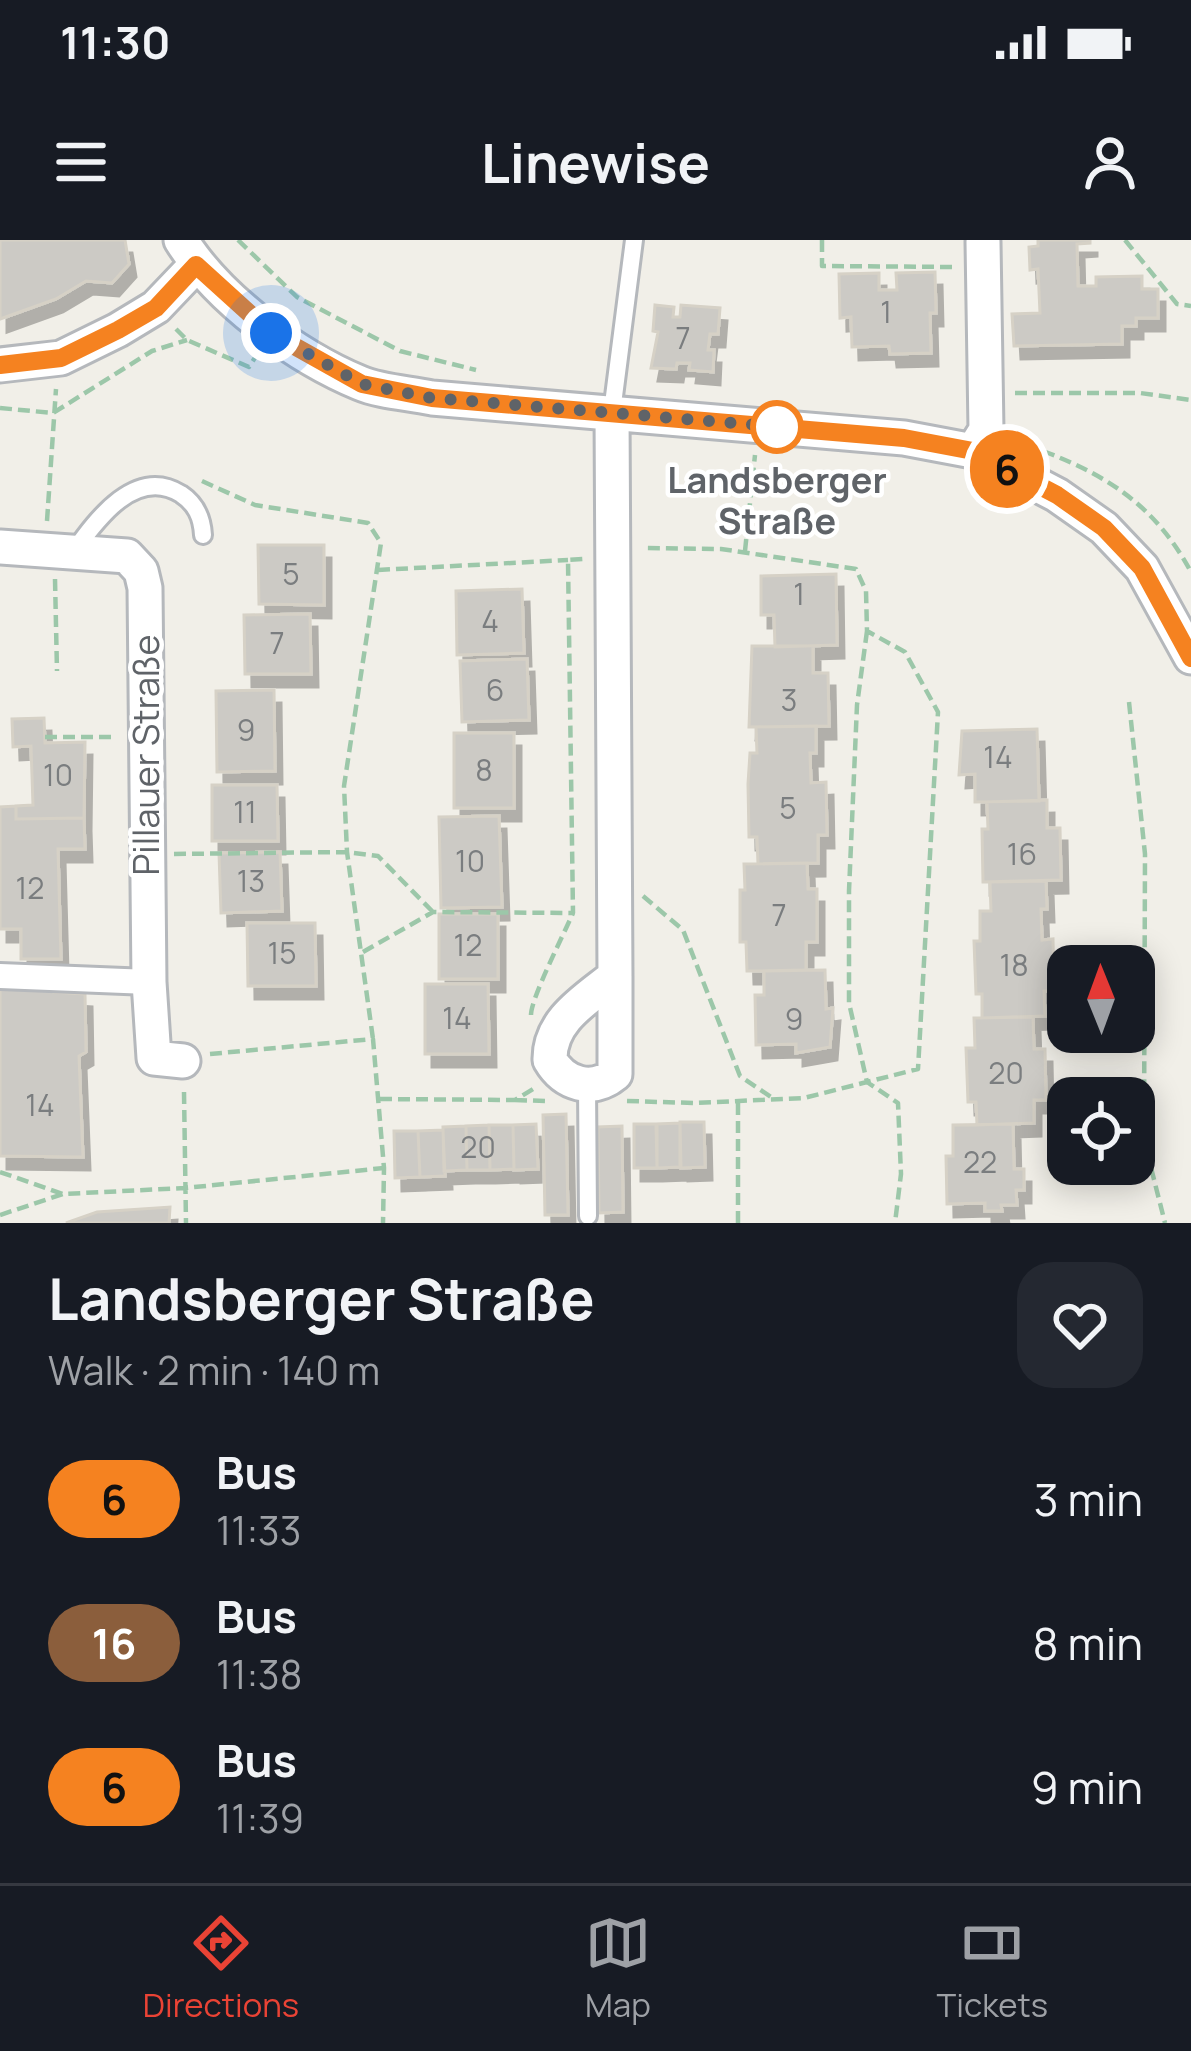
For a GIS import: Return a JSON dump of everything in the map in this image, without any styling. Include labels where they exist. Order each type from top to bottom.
[{"type":"street","points":[[973,451],[986,430],[976,250]]},
{"type":"street","points":[[0,364],[61,358],[156,308],[189,252],[271,333],[362,384],[432,398],[904,438],[973,451],[1057,495],[1104,528],[1142,568],[1191,658]]},
{"type":"street","points":[[612,412],[615,976],[587,1078],[550,1060],[555,1032],[575,1008],[615,976]]},
{"type":"street","name":"Pillauer Straße","points":[[0,547],[47,565],[74,550],[127,556],[141,571],[154,1058],[183,1061]]},
{"type":"street","points":[[0,976],[149,982]]},
{"type":"lane","points":[[612,412],[634,240]]},
{"type":"lane","points":[[74,550],[101,513],[127,494],[152,485],[186,497],[202,520],[203,535]]},
{"type":"lane","points":[[587,1078],[588,1216]]},
{"type":"path","points":[[822,240],[822,266],[976,250]]},
{"type":"path","points":[[1125,240],[1177,304],[1191,306]]},
{"type":"path","points":[[0,408],[53,413],[152,352],[187,340]]},
{"type":"path","points":[[57,671],[47,522],[61,358]]},
{"type":"path","points":[[985,393],[1140,393],[1191,400]]},
{"type":"path","points":[[745,554],[758,425]]},
{"type":"path","points":[[199,480],[255,505],[368,523],[381,543],[344,786],[347,852],[380,1099],[383,1223]]},
{"type":"path","points":[[378,570],[568,560],[612,551],[722,549],[856,569],[866,591],[867,631],[857,705],[849,1003],[867,1082],[898,1103],[901,1174],[895,1223]]},
{"type":"path","points":[[363,952],[433,912],[572,913],[568,560]]},
{"type":"path","points":[[380,1099],[515,1100],[587,1078],[613,1101],[804,1098],[918,1069],[938,712],[905,652],[867,631]]},
{"type":"path","points":[[1129,702],[1144,854],[1144,1140],[1165,1223]]},
{"type":"path","points":[[45,736],[146,738]]},
{"type":"path","points":[[147,855],[347,852],[378,856],[433,912]]},
{"type":"path","points":[[616,872],[683,930],[740,1076],[773,1099]]},
{"type":"path","points":[[186,1223],[183,1061],[225,1051],[283,1050],[373,1039]]},
{"type":"path","points":[[738,1101],[738,1223]]},
{"type":"path","points":[[0,1215],[64,1194],[185,1188],[384,1168]]},
{"type":"path","points":[[0,1172],[64,1194]]},
{"type":"building","points":[[0,240],[125,240],[129,264],[112,283],[86,281],[56,299],[0,319]]},
{"type":"building","points":[[1038,240],[1090,240],[1077,244],[1078,286],[1096,286],[1096,277],[1142,276],[1142,289],[1158,289],[1158,318],[1136,318],[1136,326],[1122,326],[1122,344],[1014,346],[1012,314],[1040,313],[1038,269],[1030,270],[1029,247],[1038,246]]},
{"type":"building","points":[[935,272],[931,353],[890,354],[889,346],[852,347],[851,317],[840,318],[839,274],[879,273],[879,290],[897,290],[896,273]]},
{"type":"building","points":[[655,305],[674,307],[673,317],[680,317],[681,305],[720,308],[718,334],[710,334],[708,350],[714,350],[713,372],[689,370],[690,363],[677,363],[676,369],[651,368],[658,332],[653,331]]},
{"type":"building","points":[[258,545],[324,545],[324,605],[259,604]]},
{"type":"building","points":[[836,574],[837,645],[775,647],[774,615],[761,615],[761,576]]},
{"type":"building","points":[[522,589],[524,653],[457,655],[456,591]]},
{"type":"building","points":[[310,614],[311,674],[245,674],[244,615]]},
{"type":"building","points":[[752,646],[813,646],[813,673],[828,673],[829,726],[749,727]]},
{"type":"building","points":[[527,659],[529,720],[462,722],[460,661]]},
{"type":"building","points":[[274,690],[275,771],[217,772],[216,691]]},
{"type":"building","points":[[44,718],[45,743],[85,742],[84,818],[16,819],[16,806],[33,805],[31,746],[13,747],[12,719]]},
{"type":"building","points":[[816,726],[816,753],[810,753],[811,783],[826,782],[827,835],[818,835],[818,863],[758,864],[757,837],[749,837],[748,784],[750,753],[757,753],[756,727]]},
{"type":"building","points":[[1037,729],[1039,801],[975,802],[975,774],[959,775],[962,731]]},
{"type":"building","points":[[454,733],[514,733],[514,808],[454,808]]},
{"type":"building","points":[[212,785],[277,785],[278,841],[212,841]]},
{"type":"building","points":[[1047,800],[1047,828],[1060,828],[1061,880],[983,882],[982,829],[988,829],[987,802]]},
{"type":"building","points":[[16,806],[16,819],[84,818],[85,849],[58,849],[61,959],[21,959],[21,929],[0,929],[0,807]]},
{"type":"building","points":[[499,816],[502,907],[441,908],[439,817]]},
{"type":"building","points":[[280,852],[282,911],[221,913],[219,853]]},
{"type":"building","points":[[807,863],[808,889],[817,889],[817,942],[806,942],[806,970],[747,971],[746,942],[740,942],[744,864]]},
{"type":"building","points":[[1046,881],[1042,940],[1053,939],[1053,945],[1047,945],[1045,1016],[982,1018],[974,941],[980,941],[980,911],[991,911],[990,882]]},
{"type":"building","points":[[439,914],[498,914],[498,979],[439,979]]},
{"type":"building","points":[[247,923],[315,923],[316,986],[248,986]]},
{"type":"building","points":[[825,970],[826,1009],[833,1008],[830,1047],[796,1053],[796,1044],[756,1045],[755,995],[764,995],[764,971]]},
{"type":"building","points":[[38,982],[53,992],[85,994],[86,1052],[79,1056],[83,1157],[0,1156],[0,983]]},
{"type":"building","points":[[425,984],[488,984],[489,1054],[425,1054]]},
{"type":"building","points":[[1033,1017],[1034,1049],[1045,1049],[1046,1100],[1034,1100],[1034,1123],[977,1125],[976,1102],[968,1102],[966,1048],[975,1048],[974,1018]]},
{"type":"building","points":[[566,1114],[568,1215],[545,1215],[543,1115]]},
{"type":"building","points":[[680,1122],[704,1122],[705,1167],[681,1168]]},
{"type":"building","points":[[680,1123],[680,1167],[657,1168],[657,1124]]},
{"type":"building","points":[[536,1124],[538,1169],[514,1170],[513,1125]]},
{"type":"building","points":[[634,1124],[656,1124],[657,1168],[634,1168]]},
{"type":"building","points":[[1013,1124],[1014,1169],[1024,1169],[1024,1190],[1016,1190],[1017,1205],[985,1211],[985,1203],[947,1204],[946,1156],[953,1156],[953,1125]]},
{"type":"building","points":[[489,1125],[490,1170],[467,1170],[466,1126]]},
{"type":"building","points":[[489,1125],[513,1125],[514,1169],[490,1170]]},
{"type":"building","points":[[466,1126],[467,1170],[444,1171],[443,1127]]},
{"type":"building","points":[[622,1126],[623,1212],[599,1213],[598,1127]]},
{"type":"building","points":[[443,1130],[445,1176],[420,1177],[418,1131]]},
{"type":"building","points":[[394,1131],[418,1131],[420,1177],[395,1178]]},
{"type":"building","points":[[170,1207],[169,1223],[66,1223],[97,1212]]},
{"type":"bus line","name":"6","points":[[0,365],[61,358],[118,330],[156,308],[196,265],[271,333],[362,384],[432,398],[904,438],[973,451],[1057,495],[1104,528],[1142,568],[1191,658]]},
{"type":"place","name":"Landsberger Straße","points":[[777,427]]},
{"type":"route","points":[[271,333],[362,384],[432,398],[794,428],[777,427]]}]
